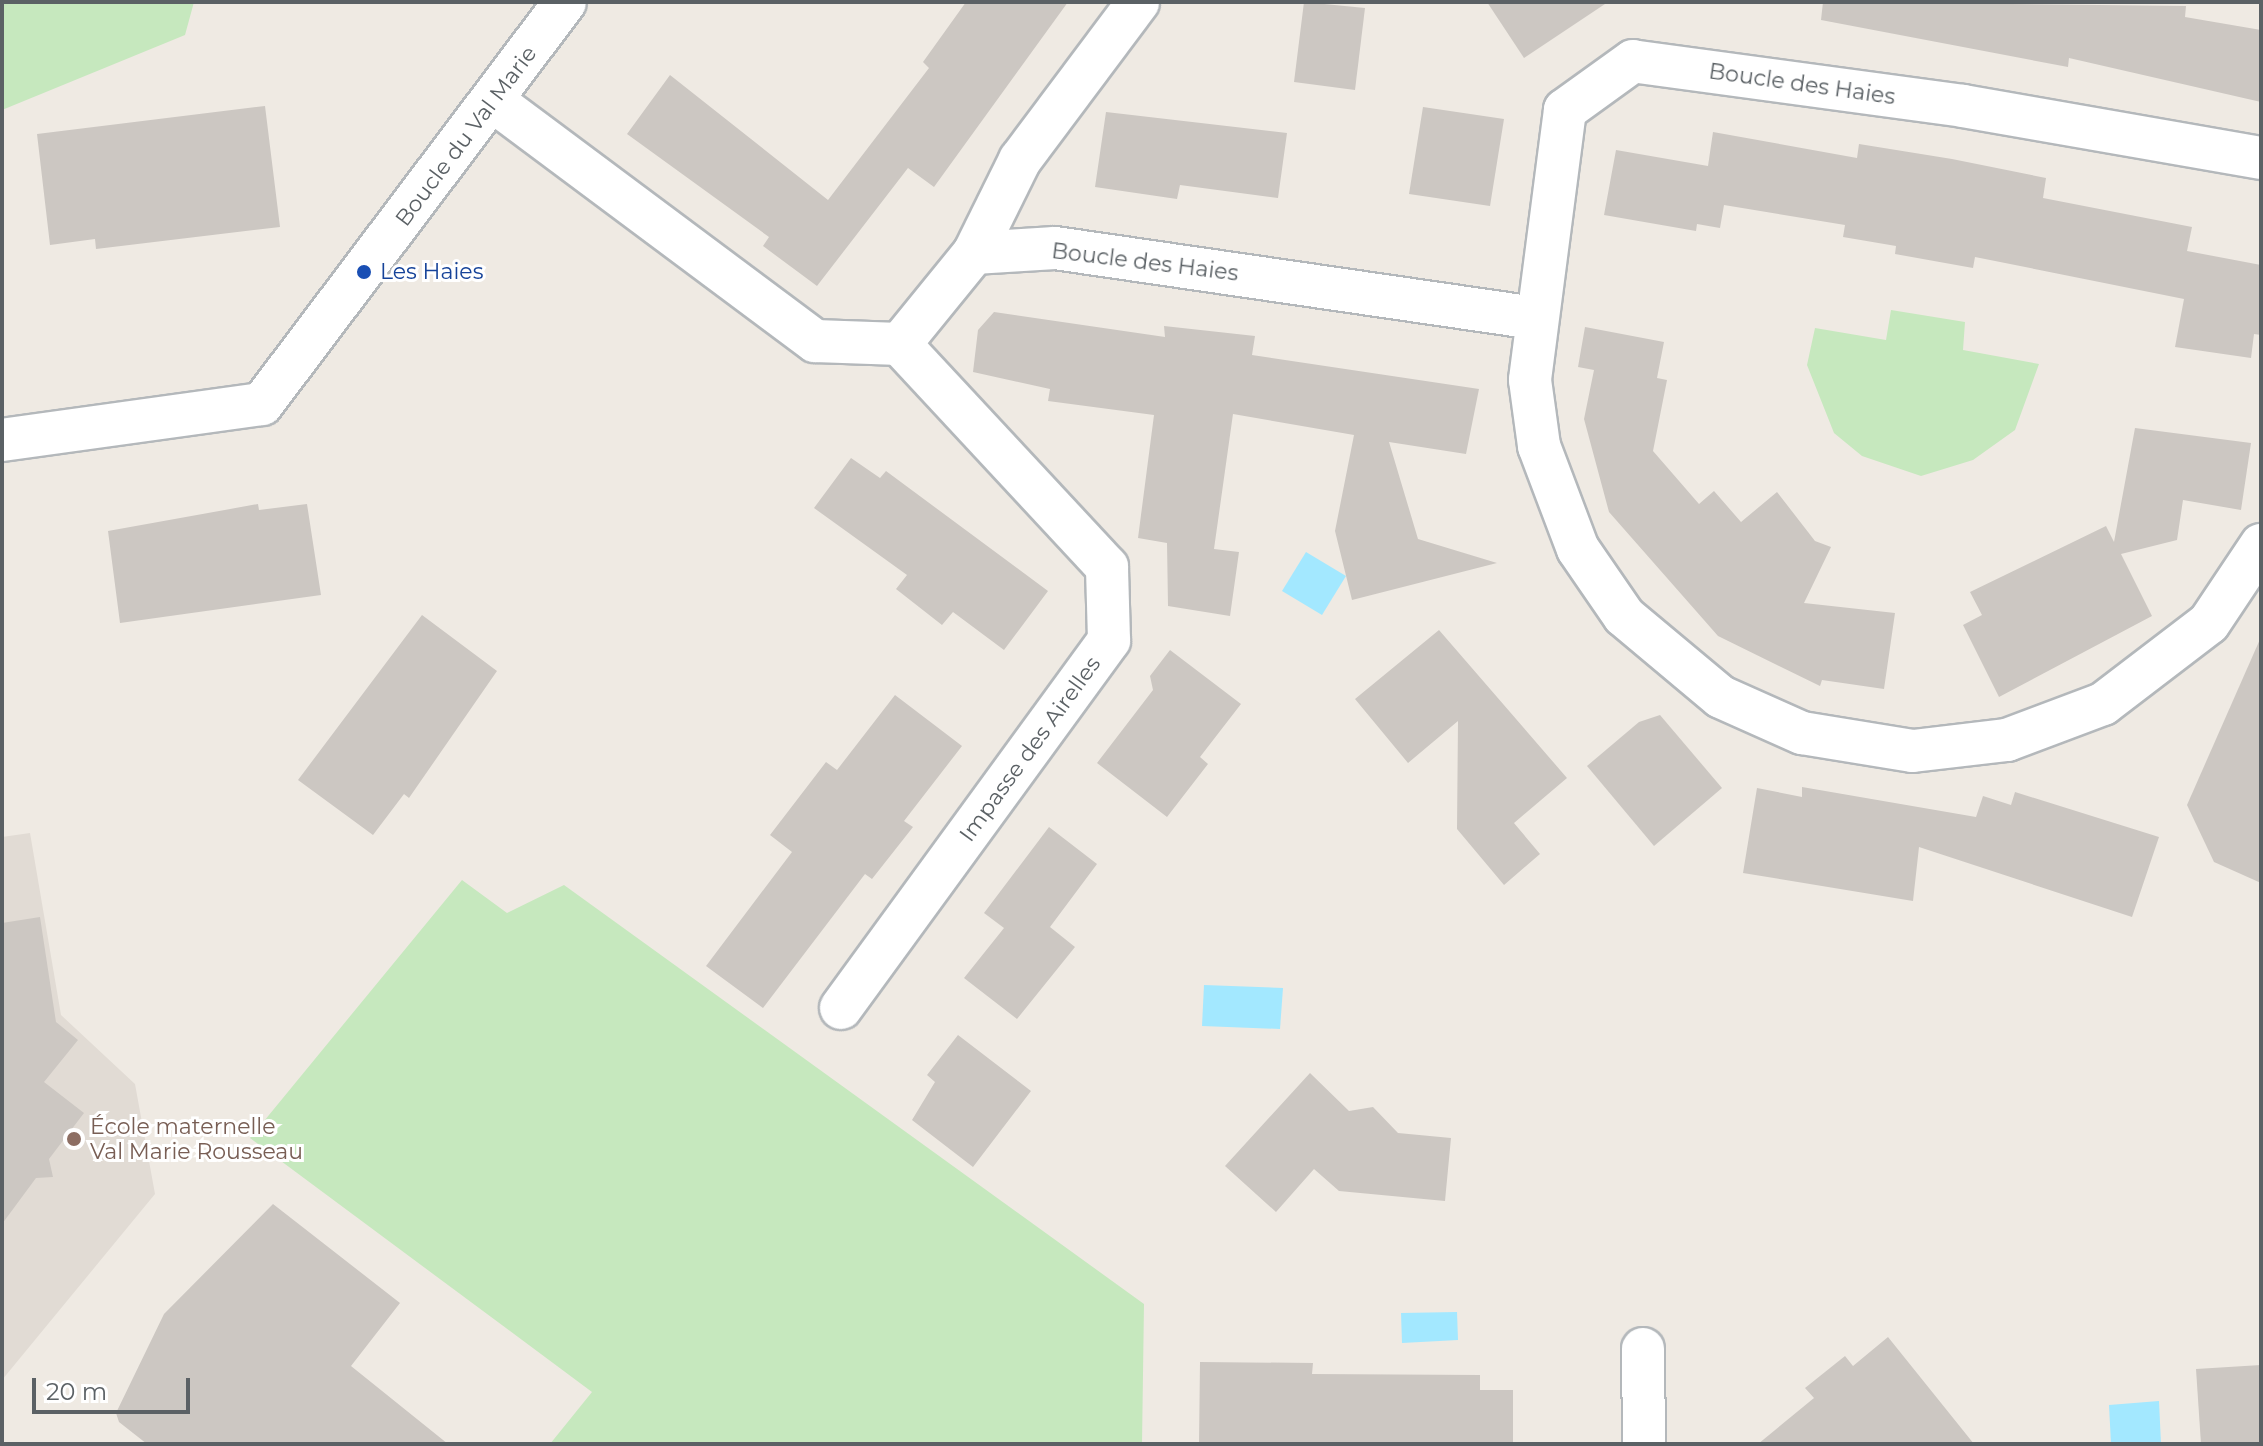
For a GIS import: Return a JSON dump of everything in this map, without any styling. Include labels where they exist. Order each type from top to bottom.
[{"type":"street","name":"Boucle du Val Marie","points":[[2,440],[262,404],[565,2]]},
{"type":"street","points":[[493,101],[815,341],[900,344],[974,253],[1020,160],[1138,2]]},
{"type":"street","name":"Boucle des Haies","points":[[2261,158],[1964,106],[1633,61],[1565,110],[1533,318],[1530,380],[1539,446],[1578,549],[1624,616],[1673,663],[1721,697],[1802,733],[1913,751],[2007,740],[2103,704],[2209,623],[2261,545]]},
{"type":"street","name":"Boucle des Haies","points":[[974,253],[1055,248],[1533,318]]},
{"type":"street","name":"Impasse des Airelles","points":[[841,1008],[1109,640],[1107,567],[900,344]]},
{"type":"street","points":[[1643,1349],[1644,1444]]},
{"type":"shaded area","name":"École maternelle Val Marie Rousseau","points":[[30,833],[61,1015],[135,1084],[155,1194],[2,1380],[2,837]]},
{"type":"green space","points":[[2,2],[194,2],[185,35],[2,110]]},
{"type":"green space","points":[[1891,310],[1965,322],[1963,350],[2039,364],[2015,430],[1973,460],[1921,476],[1862,456],[1834,433],[1807,365],[1815,328],[1886,340]]},
{"type":"green space","points":[[462,880],[507,913],[564,885],[1144,1304],[1142,1444],[550,1444],[592,1392],[250,1138]]},
{"type":"water","points":[[1306,552],[1346,576],[1322,615],[1282,591]]},
{"type":"water","points":[[1204,985],[1283,988],[1280,1029],[1202,1026]]},
{"type":"water","points":[[1457,1312],[1458,1340],[1402,1343],[1401,1313]]},
{"type":"water","points":[[2159,1401],[2161,1444],[2111,1444],[2109,1405]]},
{"type":"building","points":[[966,2],[1068,2],[934,187],[908,168],[817,286],[763,246],[769,237],[627,134],[670,75],[828,200],[929,68],[923,62]]},
{"type":"building","points":[[1304,2],[1365,8],[1355,90],[1294,82]]},
{"type":"building","points":[[1487,2],[1608,2],[1524,58]]},
{"type":"building","points":[[1823,2],[2186,6],[2185,17],[2261,30],[2261,102],[2069,58],[2068,67],[1821,20]]},
{"type":"building","points":[[265,106],[280,227],[96,249],[95,239],[50,245],[37,134]]},
{"type":"building","points":[[1423,107],[1504,119],[1490,206],[1409,194]]},
{"type":"building","points":[[1106,112],[1287,133],[1278,198],[1180,185],[1177,199],[1095,187]]},
{"type":"building","points":[[1713,132],[1857,158],[1859,144],[1952,159],[2046,178],[2043,198],[2192,227],[2187,251],[2261,265],[2261,335],[2254,334],[2251,358],[2175,347],[2184,299],[1975,257],[1973,268],[1895,254],[1896,246],[1843,237],[1845,225],[1724,205],[1720,228],[1697,224],[1696,231],[1604,215],[1616,150],[1708,166]]},
{"type":"building","points":[[994,312],[1165,337],[1164,326],[1255,336],[1252,355],[1479,389],[1466,454],[1389,442],[1418,539],[1497,563],[1352,600],[1335,531],[1354,435],[1233,414],[1214,549],[1239,552],[1230,616],[1168,606],[1167,543],[1138,538],[1154,415],[1048,401],[1050,389],[973,372],[978,330]]},
{"type":"building","points":[[1585,327],[1664,342],[1657,378],[1667,380],[1653,451],[1699,504],[1714,491],[1741,522],[1777,492],[1815,541],[1831,547],[1804,603],[1895,613],[1884,689],[1822,680],[1820,686],[1718,636],[1609,512],[1584,419],[1594,370],[1578,367]]},
{"type":"building","points":[[2135,428],[2251,443],[2241,510],[2183,500],[2177,540],[2121,554],[2152,616],[1999,697],[1963,625],[1982,615],[1970,592],[2106,526],[2114,542]]},
{"type":"building","points":[[851,458],[880,478],[886,471],[1048,591],[1004,650],[953,612],[942,625],[896,589],[907,575],[814,508]]},
{"type":"building","points":[[258,504],[259,510],[307,504],[321,595],[120,623],[108,531]]},
{"type":"building","points":[[422,615],[497,671],[409,798],[404,794],[373,835],[298,780]]},
{"type":"building","points":[[1439,630],[1567,778],[1514,823],[1540,854],[1504,885],[1457,829],[1458,721],[1408,763],[1355,699]]},
{"type":"building","points":[[2261,637],[2261,883],[2214,862],[2187,805]]},
{"type":"building","points":[[1170,650],[1241,704],[1200,757],[1208,764],[1167,817],[1097,763],[1153,690],[1150,676]]},
{"type":"building","points":[[895,695],[962,746],[904,821],[913,827],[872,879],[865,874],[763,1008],[706,966],[792,852],[770,835],[826,762],[837,770]]},
{"type":"building","points":[[1660,715],[1722,788],[1654,846],[1587,766],[1639,722]]},
{"type":"building","points":[[1802,787],[1976,817],[1983,796],[2011,805],[2015,792],[2159,837],[2132,917],[1919,847],[1913,901],[1743,873],[1757,788],[1802,797]]},
{"type":"building","points":[[1049,827],[1097,864],[1050,927],[1075,947],[1017,1019],[964,978],[1004,928],[984,913]]},
{"type":"building","points":[[40,917],[56,1022],[78,1040],[44,1082],[84,1113],[49,1159],[53,1177],[36,1178],[2,1224],[2,923]]},
{"type":"building","points":[[958,1035],[1031,1091],[973,1167],[912,1120],[935,1082],[927,1075]]},
{"type":"building","points":[[1310,1073],[1349,1111],[1373,1107],[1398,1133],[1451,1138],[1445,1201],[1339,1191],[1314,1169],[1276,1212],[1225,1166]]},
{"type":"building","points":[[273,1204],[400,1303],[351,1366],[448,1444],[147,1444],[119,1422],[116,1413],[164,1314]]},
{"type":"building","points":[[1888,1337],[1974,1444],[1758,1444],[1814,1398],[1805,1388],[1845,1356],[1853,1366]]},
{"type":"building","points":[[1200,1362],[1313,1363],[1312,1374],[1480,1375],[1480,1390],[1513,1390],[1513,1444],[1199,1444]]},
{"type":"building","points":[[2261,1365],[2261,1444],[2201,1444],[2196,1369]]},
{"type":"place","name":"Les Haies","points":[[364,272]]},
{"type":"place","name":"École maternelle Val Marie Rousseau","points":[[74,1139]]}]
